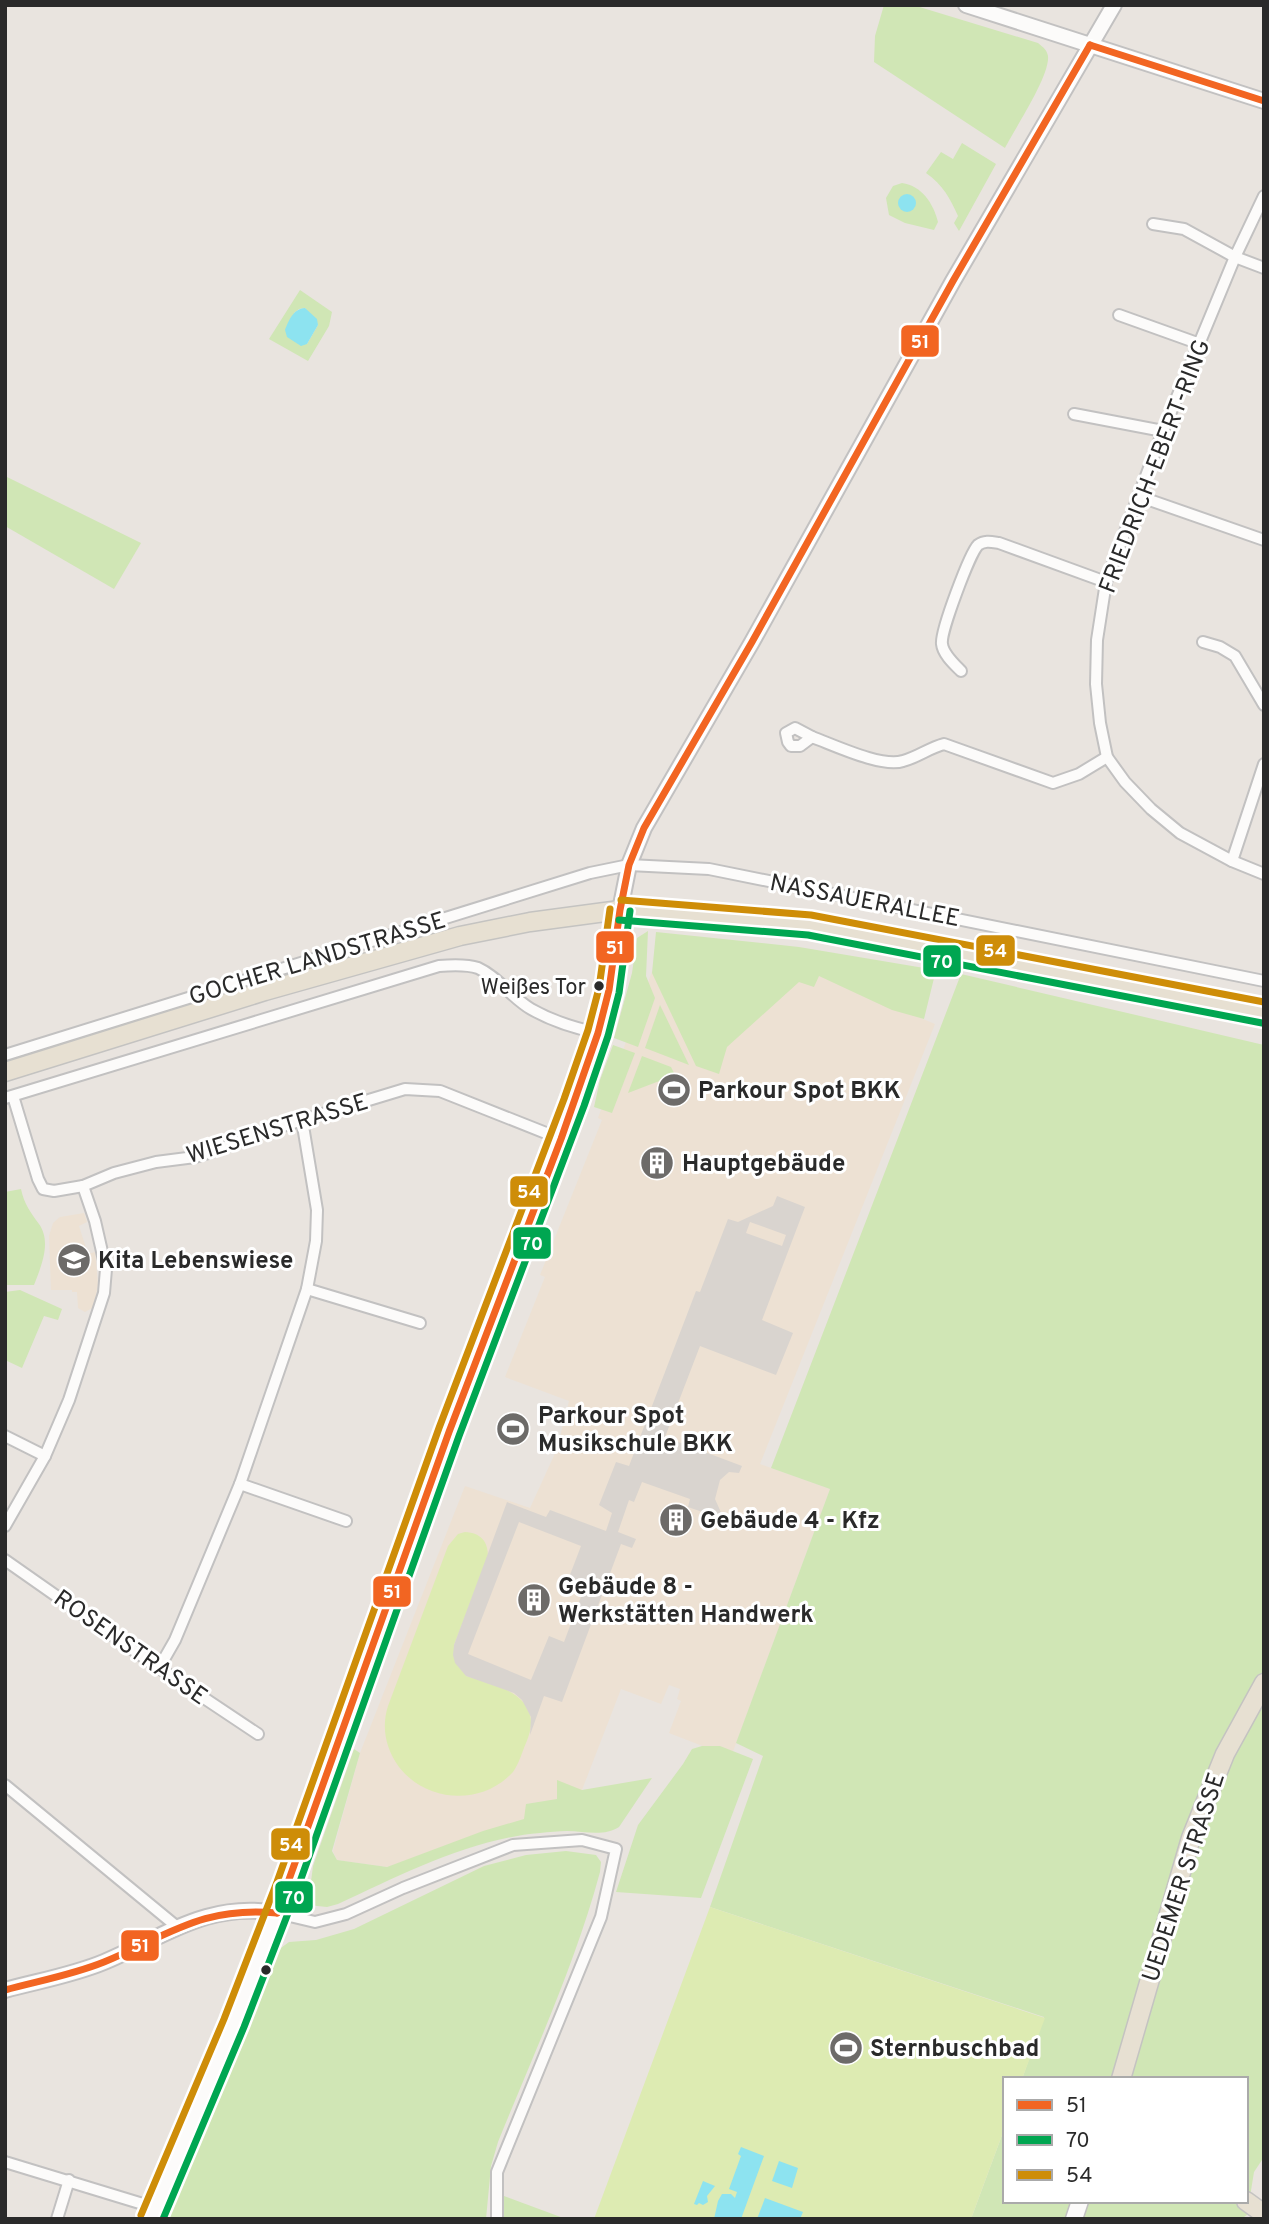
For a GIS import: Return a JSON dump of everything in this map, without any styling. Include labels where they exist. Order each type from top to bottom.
[{"type":"main road","name":"NASSAUERALLEE","points":[[620,910],[809,925],[1264,1013]]},
{"type":"main road","name":"GOCHER LANDSTRASSE","points":[[5,1072],[277,987],[460,936],[530,922],[620,910]]},
{"type":"main road","name":"UEDEMER STRASSE","points":[[1122,2077],[1195,1827],[1225,1754],[1264,1683]]},
{"type":"main road","points":[[1248,2202],[1264,2214]]},
{"type":"street","points":[[966,5],[1264,101]]},
{"type":"street","points":[[5,2162],[69,2180],[153,2213],[234,2023],[277,1913],[449,1432],[561,1139],[598,1032],[609,990],[620,910],[632,858],[644,828],[752,642],[953,281],[1114,5]]},
{"type":"street","name":"FRIEDRICH-EBERT-RING","points":[[1264,196],[1235,257],[1163,432],[1106,582],[1097,640],[1096,684],[1107,757],[1125,782],[1151,809],[1180,832],[1232,861],[1264,874]]},
{"type":"street","points":[[1153,224],[1184,229],[1235,257],[1264,268]]},
{"type":"street","points":[[1119,316],[1200,344]]},
{"type":"street","points":[[1074,415],[1163,432]]},
{"type":"street","points":[[1138,496],[1264,540]]},
{"type":"street","points":[[961,671],[948,658],[942,643],[946,623],[978,545],[988,541],[999,543],[1106,582]]},
{"type":"street","points":[[1203,642],[1235,656],[1264,705]]},
{"type":"street","points":[[812,737],[888,762],[902,762],[930,747],[944,744],[1047,782],[1066,780],[1107,757]]},
{"type":"street","points":[[1232,861],[1264,764]]},
{"type":"street","name":"NASSAUERALLEE","points":[[632,858],[709,869],[1264,981]]},
{"type":"street","name":"GOCHER LANDSTRASSE","points":[[5,1055],[632,858]]},
{"type":"street","name":"GOCHER LANDSTRASSE","points":[[9,1097],[439,965],[477,968],[499,982],[528,1007],[559,1023],[598,1032]]},
{"type":"street","name":"WIESENSTRASSE","points":[[9,1097],[43,1189],[54,1191],[83,1186],[114,1173],[156,1162],[195,1157],[260,1133],[405,1089],[440,1091],[561,1139]]},
{"type":"street","points":[[159,1668],[175,1640],[240,1484],[307,1289],[317,1241],[317,1210],[302,1120]]},
{"type":"street","points":[[5,1526],[45,1456],[69,1400],[103,1293],[106,1269],[83,1186]]},
{"type":"street","points":[[307,1289],[420,1323]]},
{"type":"street","points":[[5,1436],[45,1456]]},
{"type":"street","points":[[240,1484],[346,1521]]},
{"type":"street","name":"ROSENSTRASSE","points":[[5,1560],[258,1734]]},
{"type":"street","points":[[5,1785],[176,1926]]},
{"type":"street","points":[[5,1990],[104,1962],[176,1926],[227,1911],[277,1913],[315,1922],[346,1914],[403,1888],[513,1845],[582,1840],[615,1849],[601,1917],[497,2172],[497,2219]]},
{"type":"street","points":[[57,2219],[69,2180]]},
{"type":"shaded area","points":[[664,939],[820,976],[935,1024],[760,1464],[830,1489],[731,1757],[669,1733],[681,1701],[677,1699],[680,1689],[669,1685],[661,1704],[621,1689],[582,1790],[557,1800],[526,1804],[526,1820],[387,1867],[337,1860],[333,1851],[360,1753],[465,1486],[530,1508],[557,1449],[569,1401],[505,1377],[545,1277],[540,1275],[602,1120],[598,1118]]},
{"type":"shaded area","points":[[777,1196],[805,1207],[762,1320],[793,1333],[776,1375],[700,1346],[665,1437],[742,1466],[739,1473],[729,1472],[720,1480],[715,1499],[723,1517],[688,1507],[690,1499],[642,1482],[634,1502],[629,1500],[618,1532],[636,1539],[632,1548],[621,1544],[562,1702],[544,1696],[530,1735],[531,1717],[522,1700],[514,1693],[466,1676],[455,1663],[453,1655],[454,1645],[507,1502],[546,1517],[550,1510],[606,1531],[612,1513],[599,1505],[616,1462],[629,1466],[696,1291],[700,1292],[728,1219],[738,1222],[773,1206]],"holes":[[[750,1222],[786,1235],[782,1246],[746,1233]],[[519,1522],[581,1546],[568,1580],[585,1586],[564,1642],[549,1636],[531,1680],[468,1654]]]},
{"type":"shaded area","name":"Kita Lebenswiese","points":[[84,1213],[87,1222],[79,1226],[88,1254],[95,1252],[98,1284],[94,1307],[85,1312],[78,1308],[77,1292],[51,1290],[49,1236],[53,1223],[60,1217]]},
{"type":"green space","points":[[884,5],[913,5],[1038,43],[1047,52],[1044,76],[1005,148],[874,62],[875,36]]},
{"type":"green space","points":[[962,143],[996,164],[959,231],[954,223],[958,216],[949,198],[926,173],[941,152],[953,159]]},
{"type":"green space","points":[[902,183],[921,192],[930,202],[938,222],[934,230],[905,223],[889,215],[886,198],[893,186]]},
{"type":"green space","points":[[300,290],[332,312],[329,326],[308,361],[269,339]],"holes":[[[305,308],[318,325],[307,344],[294,313]]]},
{"type":"green space","points":[[5,476],[141,543],[114,589],[5,526]]},
{"type":"green space","points":[[648,931],[646,976],[655,998],[638,1047],[614,1038],[632,973],[637,938]]},
{"type":"green space","points":[[656,932],[799,947],[936,970],[924,1019],[892,1010],[819,976],[814,987],[799,982],[727,1047],[719,1074],[696,1066],[652,973]]},
{"type":"green space","points":[[961,974],[1264,1045],[1264,2157],[1254,2172],[1247,2215],[1241,2219],[971,2219],[1003,2132],[1003,2203],[1248,2203],[1248,2077],[1023,2077],[1044,2017],[710,1907],[763,1756],[736,1743],[830,1489],[771,1468]]},
{"type":"green space","points":[[660,1005],[689,1065],[645,1048]]},
{"type":"green space","points":[[613,1045],[635,1053],[612,1113],[594,1107],[600,1080]]},
{"type":"green space","points":[[642,1056],[671,1067],[675,1075],[628,1093]]},
{"type":"green space","points":[[21,1189],[26,1204],[43,1231],[44,1254],[34,1285],[5,1285],[5,1192]]},
{"type":"green space","points":[[20,1290],[62,1309],[58,1320],[44,1316],[22,1368],[5,1360],[5,1292]]},
{"type":"green space","points":[[465,1532],[482,1539],[487,1546],[488,1557],[454,1645],[466,1676],[497,1686],[519,1697],[529,1712],[531,1727],[513,1772],[486,1791],[455,1796],[424,1788],[399,1767],[388,1746],[385,1722],[388,1706],[448,1546],[458,1534]]},
{"type":"green space","points":[[720,1746],[753,1759],[701,1898],[616,1892],[638,1825],[692,1749]]},
{"type":"green space","points":[[354,1749],[360,1753],[332,1851],[337,1860],[387,1867],[483,1831],[524,1819],[526,1804],[557,1799],[557,1780],[582,1790],[652,1778],[619,1827],[613,1830],[600,1833],[550,1832],[487,1843],[461,1850],[411,1870],[338,1904],[327,1907],[308,1905],[313,1866]]},
{"type":"green space","points":[[566,1851],[596,1855],[601,1862],[600,1872],[579,1941],[498,2142],[491,2166],[486,2219],[168,2219],[274,1953],[289,1942],[316,1940],[354,1929],[484,1866],[526,1855]]},
{"type":"green space","name":"Sternbuschbad","points":[[710,1907],[1045,2018],[1023,2077],[1003,2077],[1003,2132],[971,2219],[594,2219]]},
{"type":"green space","points":[[504,2196],[566,2219],[504,2219]]},
{"type":"water","points":[[907,194],[913,197],[916,203],[913,209],[907,212],[901,209],[898,203],[901,197]]},
{"type":"water","points":[[305,308],[317,319],[318,325],[307,344],[301,346],[287,337],[285,330],[294,313]]},
{"type":"water","points":[[741,2147],[764,2156],[741,2219],[714,2219],[722,2194],[731,2194],[735,2198],[737,2192],[729,2189],[741,2156],[738,2154]]},
{"type":"water","points":[[779,2161],[798,2168],[792,2188],[772,2181]]},
{"type":"water","points":[[703,2181],[715,2186],[707,2196],[708,2202],[697,2205],[694,2204]]},
{"type":"water","points":[[765,2198],[803,2212],[800,2219],[757,2219]]},
{"type":"transit line","name":"51","points":[[1090,45],[1264,101]]},
{"type":"transit line","name":"51","points":[[277,1913],[449,1432],[561,1139],[598,1033],[609,990],[629,865],[644,828],[752,642],[953,281],[1090,45]]},
{"type":"transit line","name":"54","points":[[621,900],[811,915],[1264,1002]]},
{"type":"transit line","name":"54","points":[[141,2215],[224,2019],[277,1882],[439,1428],[564,1099],[588,1030],[599,988],[610,909]]},
{"type":"transit line","name":"70","points":[[163,2219],[244,2027],[297,1890],[459,1436],[584,1106],[608,1036],[619,993],[630,911]]},
{"type":"transit line","name":"70","points":[[619,920],[808,935],[1262,1023]]},
{"type":"transit line","name":"51","points":[[5,1990],[92,1967],[206,1918],[251,1912],[277,1913]]},
{"type":"place","name":"Weißes Tor","points":[[599,986]]},
{"type":"place","name":"Parkour Spot BKK","points":[[674,1090]]},
{"type":"place","name":"Hauptgebäude","points":[[657,1163]]},
{"type":"place","name":"Kita Lebenswiese","points":[[74,1260]]},
{"type":"place","name":"Parkour Spot Musikschule BKK","points":[[513,1429]]},
{"type":"place","name":"Gebäude 4 - Kfz","points":[[676,1520]]},
{"type":"place","name":"Gebäude 8 - Werkstätten Handwerk","points":[[534,1600]]},
{"type":"place","name":"Sternbuschbad","points":[[846,2048]]}]
